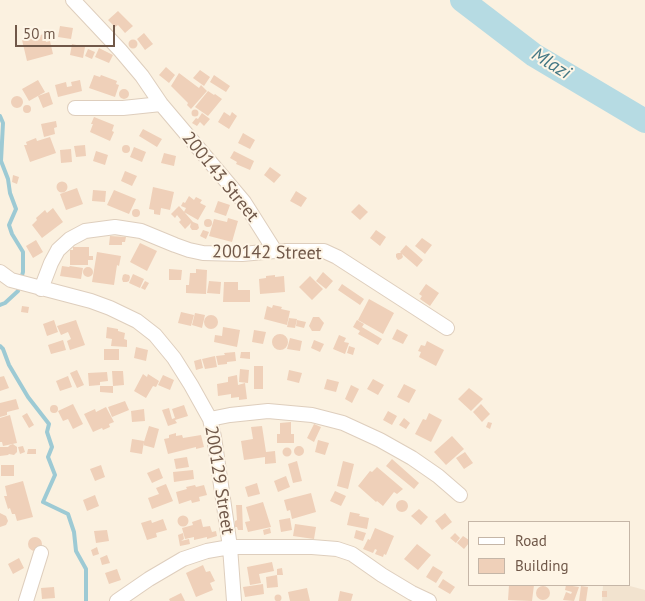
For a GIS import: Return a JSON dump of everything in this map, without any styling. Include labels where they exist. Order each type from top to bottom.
[{"type":"street","name":"200143 Street","points":[[73,0],[136,70],[161,104],[244,202],[275,251]]},
{"type":"street","points":[[75,108],[123,108],[161,104]]},
{"type":"street","name":"200142 Street","points":[[37,288],[58,250],[70,239],[85,231],[115,227],[141,231],[189,250],[203,252],[242,254],[275,251],[324,252],[337,257],[447,328]]},
{"type":"street","name":"200129 Street","points":[[6,276],[37,288],[90,301],[137,321],[155,335],[174,358],[210,419],[230,547],[234,601]]},
{"type":"street","points":[[210,419],[268,411],[312,415],[343,423],[380,440],[412,458],[438,476],[460,495]]},
{"type":"street","points":[[117,601],[183,559],[208,551],[230,547],[312,547],[337,549],[352,554],[412,593],[429,601]]},
{"type":"street","points":[[26,601],[41,553]]},
{"type":"shaded area","points":[[603,586],[630,586],[645,590],[645,601],[602,601]]},
{"type":"building","points":[[118,11],[133,26],[125,33],[118,25],[115,27],[108,20]]},
{"type":"building","points":[[60,26],[73,28],[71,39],[58,37]]},
{"type":"building","points":[[144,33],[153,44],[145,50],[137,39]]},
{"type":"building","points":[[44,34],[46,42],[50,41],[53,54],[27,61],[22,40]]},
{"type":"building","points":[[133,40],[137,44],[133,48],[129,44]]},
{"type":"building","points":[[72,44],[85,47],[83,58],[70,55]]},
{"type":"building","points":[[99,48],[113,55],[109,63],[95,57]]},
{"type":"building","points":[[88,49],[95,52],[92,59],[85,56]]},
{"type":"building","points":[[166,67],[175,75],[169,83],[159,75]]},
{"type":"building","points":[[200,70],[210,77],[204,86],[193,78]]},
{"type":"building","points":[[179,73],[199,88],[201,85],[207,91],[191,109],[187,105],[188,103],[171,86]]},
{"type":"building","points":[[94,75],[100,77],[101,75],[117,81],[116,84],[119,85],[115,97],[89,88]]},
{"type":"building","points":[[214,75],[230,86],[226,92],[210,82]]},
{"type":"building","points":[[38,80],[45,92],[29,101],[22,89]]},
{"type":"building","points":[[80,80],[82,91],[58,97],[55,85],[66,82],[67,87],[72,86],[71,82]]},
{"type":"building","points":[[122,89],[126,89],[129,94],[128,98],[122,99],[119,96],[119,92]]},
{"type":"building","points":[[208,91],[222,99],[208,116],[195,107]]},
{"type":"building","points":[[49,92],[53,104],[43,108],[38,96]]},
{"type":"building","points":[[15,96],[19,96],[23,102],[19,108],[15,108],[11,104],[11,100]]},
{"type":"building","points":[[27,105],[31,109],[27,113],[23,109]]},
{"type":"building","points":[[195,110],[198,113],[195,116],[192,113]]},
{"type":"building","points":[[224,112],[230,116],[232,112],[237,116],[229,129],[218,122]]},
{"type":"building","points":[[202,113],[210,119],[204,126],[200,122],[197,126],[192,123],[196,118],[198,119]]},
{"type":"building","points":[[94,117],[114,125],[112,131],[114,132],[110,141],[90,132]]},
{"type":"building","points":[[56,121],[55,134],[44,137],[41,124]]},
{"type":"building","points":[[143,129],[162,139],[157,147],[139,136]]},
{"type":"building","points":[[243,133],[255,140],[250,149],[238,143]]},
{"type":"building","points":[[50,137],[56,153],[30,162],[24,145],[27,145],[26,142],[36,138],[37,141]]},
{"type":"building","points":[[85,145],[86,156],[76,157],[74,146]]},
{"type":"building","points":[[126,145],[130,149],[126,153],[122,149]]},
{"type":"building","points":[[134,147],[146,152],[142,162],[130,157]]},
{"type":"building","points":[[71,149],[72,162],[61,163],[60,150]]},
{"type":"building","points":[[96,151],[108,155],[105,165],[93,161]]},
{"type":"building","points":[[234,151],[254,161],[250,170],[236,164],[237,162],[230,158]]},
{"type":"building","points":[[164,153],[176,156],[174,166],[161,163]]},
{"type":"building","points":[[270,167],[281,175],[274,183],[264,175]]},
{"type":"building","points":[[125,171],[137,176],[132,186],[121,181]]},
{"type":"building","points":[[13,175],[19,177],[17,184],[12,182]]},
{"type":"building","points":[[60,182],[64,182],[67,187],[66,191],[60,192],[57,189],[57,185]]},
{"type":"building","points":[[153,187],[174,192],[170,210],[161,208],[160,215],[154,214],[154,210],[149,209]]},
{"type":"building","points":[[77,188],[83,204],[66,210],[60,194]]},
{"type":"building","points":[[93,190],[106,191],[105,202],[92,201]]},
{"type":"building","points":[[114,190],[136,199],[129,214],[107,205]]},
{"type":"building","points":[[296,191],[307,198],[301,207],[290,201]]},
{"type":"building","points":[[189,196],[194,200],[196,197],[202,200],[200,203],[206,206],[198,220],[184,212],[186,208],[181,206]]},
{"type":"building","points":[[218,201],[230,205],[226,216],[214,212]]},
{"type":"building","points":[[359,204],[368,212],[360,220],[351,212]]},
{"type":"building","points":[[179,206],[193,222],[198,224],[199,228],[197,230],[192,230],[190,227],[191,223],[185,229],[179,222],[181,220],[177,215],[175,218],[171,214]]},
{"type":"building","points":[[53,208],[63,222],[42,238],[32,225],[37,220],[36,218],[45,210],[47,213]]},
{"type":"building","points":[[136,209],[140,213],[136,217],[132,213]]},
{"type":"building","points":[[228,218],[238,221],[232,242],[209,236],[214,219],[227,222]]},
{"type":"building","points":[[208,219],[212,223],[208,227],[204,223]]},
{"type":"building","points":[[203,230],[209,232],[206,239],[200,236]]},
{"type":"building","points":[[376,230],[386,237],[380,246],[370,238]]},
{"type":"building","points":[[110,236],[126,237],[125,242],[122,242],[122,245],[109,245]]},
{"type":"building","points":[[422,238],[432,245],[425,254],[415,246]]},
{"type":"building","points":[[36,240],[43,252],[33,258],[26,246]]},
{"type":"building","points":[[140,243],[157,251],[147,271],[130,262]]},
{"type":"building","points":[[406,245],[423,260],[417,267],[402,254],[403,257],[401,259],[398,260],[396,257],[396,254],[401,253]]},
{"type":"building","points":[[73,247],[89,247],[89,256],[93,256],[93,260],[88,260],[88,265],[70,265],[70,250],[73,250]]},
{"type":"building","points":[[97,252],[121,256],[119,266],[117,265],[114,285],[92,282]]},
{"type":"building","points":[[62,266],[83,268],[81,279],[60,276]]},
{"type":"building","points":[[88,267],[93,272],[88,277],[83,272]]},
{"type":"building","points":[[169,269],[182,270],[181,280],[169,280]]},
{"type":"building","points":[[196,269],[207,270],[206,294],[186,293],[186,285],[189,285],[190,273],[196,273]]},
{"type":"building","points":[[323,272],[333,281],[326,289],[316,281]]},
{"type":"building","points":[[133,274],[144,279],[140,288],[129,283]]},
{"type":"building","points":[[123,275],[129,275],[129,281],[123,282]]},
{"type":"building","points":[[275,275],[275,277],[284,276],[285,292],[260,294],[259,279]]},
{"type":"building","points":[[310,276],[323,289],[312,300],[299,287]]},
{"type":"building","points":[[145,281],[149,283],[145,290],[141,288]]},
{"type":"building","points":[[209,281],[221,282],[220,294],[207,293]]},
{"type":"building","points":[[224,282],[238,282],[238,290],[250,290],[250,302],[223,302]]},
{"type":"building","points":[[342,284],[364,299],[360,305],[338,290]]},
{"type":"building","points":[[426,284],[439,293],[430,306],[420,299],[422,296],[419,294]]},
{"type":"building","points":[[369,299],[394,313],[383,334],[358,320]]},
{"type":"building","points":[[273,305],[290,311],[287,325],[264,319],[267,306],[272,308]]},
{"type":"building","points":[[22,306],[29,307],[28,313],[21,312]]},
{"type":"building","points":[[181,312],[194,315],[191,326],[178,323]]},
{"type":"building","points":[[195,313],[205,315],[202,328],[192,325]]},
{"type":"building","points":[[208,315],[214,315],[218,322],[214,329],[208,329],[204,325],[204,319]]},
{"type":"building","points":[[313,317],[319,317],[324,323],[320,331],[312,331],[309,326]]},
{"type":"building","points":[[289,318],[297,319],[295,328],[287,327]]},
{"type":"building","points":[[54,320],[58,332],[47,336],[43,324]]},
{"type":"building","points":[[76,320],[85,345],[70,350],[67,341],[71,339],[68,332],[61,335],[57,326]]},
{"type":"building","points":[[297,320],[306,322],[304,328],[296,326]]},
{"type":"building","points":[[357,320],[364,324],[362,327],[382,339],[378,345],[358,334],[360,331],[353,327]]},
{"type":"building","points":[[107,327],[118,329],[118,331],[125,333],[124,339],[127,340],[127,347],[111,346],[112,339],[106,338]]},
{"type":"building","points":[[223,327],[240,330],[237,347],[214,342],[215,335],[222,336]]},
{"type":"building","points":[[397,329],[408,335],[403,344],[392,339]]},
{"type":"building","points":[[254,330],[266,332],[263,344],[252,342]]},
{"type":"building","points":[[280,334],[286,336],[288,342],[286,348],[280,350],[274,348],[272,342],[274,336]]},
{"type":"building","points":[[339,335],[346,338],[344,342],[349,343],[345,354],[333,349]]},
{"type":"building","points":[[290,338],[302,341],[300,351],[287,349]]},
{"type":"building","points":[[63,340],[66,350],[51,354],[48,345]]},
{"type":"building","points":[[314,340],[324,344],[320,352],[311,348]]},
{"type":"building","points":[[427,341],[444,350],[436,366],[419,357],[421,352],[418,351],[421,345],[425,346]]},
{"type":"building","points":[[349,346],[355,348],[353,355],[347,353]]},
{"type":"building","points":[[136,347],[148,350],[146,361],[134,358]]},
{"type":"building","points":[[104,349],[119,349],[119,360],[104,360]]},
{"type":"building","points":[[235,352],[236,361],[218,365],[216,356]]},
{"type":"building","points":[[241,352],[250,352],[250,359],[240,358]]},
{"type":"building","points":[[215,356],[217,367],[205,369],[202,359]]},
{"type":"building","points":[[201,359],[203,368],[196,370],[194,361]]},
{"type":"building","points":[[254,366],[263,366],[263,389],[254,389]]},
{"type":"building","points":[[240,369],[249,370],[248,383],[239,382]]},
{"type":"building","points":[[77,370],[84,385],[77,388],[70,373]]},
{"type":"building","points":[[289,370],[302,373],[299,383],[287,380]]},
{"type":"building","points":[[112,371],[123,371],[124,385],[113,386]]},
{"type":"building","points":[[107,372],[108,381],[100,382],[100,385],[89,386],[88,373]]},
{"type":"building","points":[[143,374],[147,377],[148,374],[159,381],[156,387],[153,386],[146,398],[134,391]]},
{"type":"building","points":[[163,375],[174,380],[170,390],[158,385]]},
{"type":"building","points":[[237,375],[238,385],[245,383],[247,399],[231,398],[231,394],[218,396],[217,384],[228,382],[228,377]]},
{"type":"building","points":[[4,376],[9,388],[0,391],[0,377]]},
{"type":"building","points":[[68,376],[72,387],[60,391],[56,381]]},
{"type":"building","points":[[327,379],[339,382],[336,392],[324,389]]},
{"type":"building","points":[[373,379],[384,385],[378,395],[367,389]]},
{"type":"building","points":[[404,384],[416,390],[409,403],[397,397]]},
{"type":"building","points":[[351,385],[359,389],[352,403],[345,399]]},
{"type":"building","points":[[100,386],[113,386],[113,393],[100,392]]},
{"type":"building","points":[[469,388],[483,399],[471,411],[458,399]]},
{"type":"building","points":[[16,399],[19,409],[7,412],[7,415],[0,417],[0,403]]},
{"type":"building","points":[[125,401],[129,410],[112,417],[108,407]]},
{"type":"building","points":[[73,404],[83,424],[73,429],[68,419],[63,421],[58,411]]},
{"type":"building","points":[[481,404],[490,414],[482,422],[473,412]]},
{"type":"building","points":[[54,405],[58,409],[54,413],[50,409]]},
{"type":"building","points":[[184,405],[188,416],[175,420],[177,423],[168,426],[162,410],[169,408],[172,419],[175,418],[172,409]]},
{"type":"building","points":[[106,407],[114,422],[109,424],[110,427],[93,432],[84,414],[95,409],[96,412]]},
{"type":"building","points":[[144,409],[145,421],[132,422],[131,411]]},
{"type":"building","points":[[388,411],[397,416],[392,425],[383,420]]},
{"type":"building","points":[[27,413],[34,425],[29,428],[22,416]]},
{"type":"building","points":[[429,413],[442,420],[431,442],[415,434],[423,419],[426,420]]},
{"type":"building","points":[[10,415],[17,443],[3,446],[2,442],[0,442],[0,418]]},
{"type":"building","points":[[404,418],[410,423],[406,429],[399,425]]},
{"type":"building","points":[[291,422],[291,434],[294,434],[294,443],[277,443],[277,434],[280,434],[280,423]]},
{"type":"building","points":[[488,422],[492,423],[490,429],[486,427]]},
{"type":"building","points":[[314,424],[321,427],[314,442],[307,438]]},
{"type":"building","points":[[149,426],[159,429],[154,448],[143,445]]},
{"type":"building","points":[[262,426],[266,452],[275,451],[276,463],[265,464],[265,457],[244,460],[241,441],[253,439],[251,427]]},
{"type":"building","points":[[176,433],[176,436],[182,435],[183,438],[201,435],[204,447],[196,449],[196,447],[168,454],[164,439]]},
{"type":"building","points":[[452,436],[464,449],[446,465],[434,452]]},
{"type":"building","points":[[132,439],[144,441],[142,454],[130,452]]},
{"type":"building","points":[[318,440],[329,443],[325,455],[315,452]]},
{"type":"building","points":[[13,444],[17,447],[17,452],[14,455],[0,456],[0,447],[8,447]]},
{"type":"building","points":[[23,446],[25,452],[20,454],[18,447]]},
{"type":"building","points":[[299,446],[304,451],[299,456],[294,451]]},
{"type":"building","points":[[287,448],[291,452],[287,456],[283,452]]},
{"type":"building","points":[[28,449],[36,449],[36,454],[27,454]]},
{"type":"building","points":[[465,452],[473,463],[464,469],[456,458]]},
{"type":"building","points":[[187,457],[189,467],[176,469],[174,459]]},
{"type":"building","points":[[392,459],[419,483],[414,489],[386,466]]},
{"type":"building","points":[[297,461],[302,481],[293,483],[288,464]]},
{"type":"building","points":[[343,461],[354,464],[348,489],[337,486]]},
{"type":"building","points":[[1,465],[14,465],[14,476],[1,476]]},
{"type":"building","points":[[101,465],[105,477],[95,481],[90,469]]},
{"type":"building","points":[[377,467],[403,489],[397,494],[394,492],[383,506],[358,486],[370,471],[372,472]]},
{"type":"building","points":[[159,468],[163,478],[152,483],[147,473]]},
{"type":"building","points":[[193,470],[194,479],[174,482],[173,472]]},
{"type":"building","points":[[286,476],[290,487],[278,492],[274,481]]},
{"type":"building","points":[[23,481],[33,517],[17,521],[15,514],[12,514],[10,508],[8,509],[4,496],[7,496],[5,486]]},
{"type":"building","points":[[257,483],[260,494],[248,497],[245,487]]},
{"type":"building","points":[[166,484],[173,501],[152,509],[148,498],[159,494],[156,488]]},
{"type":"building","points":[[195,485],[196,487],[204,485],[207,495],[199,497],[200,501],[192,503],[191,500],[179,504],[176,492]]},
{"type":"building","points":[[335,491],[346,496],[341,506],[330,501]]},
{"type":"building","points":[[311,493],[316,512],[292,519],[290,510],[287,511],[284,500]]},
{"type":"building","points":[[95,495],[99,506],[87,511],[83,500]]},
{"type":"building","points":[[404,500],[407,501],[407,511],[400,512],[397,511],[396,504],[397,501]]},
{"type":"building","points":[[263,502],[271,527],[248,532],[245,522],[250,521],[246,507]]},
{"type":"building","points":[[236,505],[242,505],[243,530],[238,530],[235,527],[235,521],[237,520]]},
{"type":"building","points":[[419,509],[428,517],[421,525],[411,516]]},
{"type":"building","points":[[350,512],[369,518],[367,529],[347,525]]},
{"type":"building","points":[[0,513],[6,516],[8,521],[6,525],[0,527]]},
{"type":"building","points":[[445,513],[452,522],[442,530],[435,521]]},
{"type":"building","points":[[183,515],[189,521],[183,527],[177,521]]},
{"type":"building","points":[[290,518],[292,530],[281,532],[279,520]]},
{"type":"building","points":[[163,519],[167,530],[156,533],[157,537],[147,540],[141,523],[151,520],[152,523]]},
{"type":"building","points":[[201,519],[203,527],[210,526],[212,532],[216,531],[217,536],[207,539],[207,537],[194,540],[194,537],[185,539],[182,528],[193,525],[192,522]]},
{"type":"building","points":[[295,524],[316,527],[314,539],[293,536]]},
{"type":"building","points":[[270,528],[271,533],[264,535],[263,530]]},
{"type":"building","points":[[375,528],[394,536],[386,555],[384,554],[383,557],[375,554],[377,550],[375,549],[373,553],[363,549],[368,539],[370,540]]},
{"type":"building","points":[[107,530],[109,541],[96,543],[94,531]]},
{"type":"building","points":[[356,530],[366,533],[363,541],[354,538]]},
{"type":"building","points":[[183,533],[184,539],[181,541],[189,539],[190,544],[180,546],[178,535]]},
{"type":"building","points":[[455,533],[460,538],[456,543],[450,538]]},
{"type":"building","points":[[463,536],[468,539],[468,544],[464,549],[457,543]]},
{"type":"building","points":[[35,537],[40,539],[42,544],[40,549],[35,551],[30,549],[28,544],[30,539]]},
{"type":"building","points":[[417,544],[431,555],[418,570],[404,559]]},
{"type":"building","points":[[97,547],[99,554],[93,556],[91,550]]},
{"type":"building","points":[[107,555],[110,563],[102,565],[100,558]]},
{"type":"building","points":[[19,558],[24,568],[13,574],[8,564]]},
{"type":"building","points":[[272,562],[274,571],[259,574],[261,583],[250,585],[247,567]]},
{"type":"building","points":[[203,565],[206,572],[210,571],[215,581],[210,583],[213,590],[196,597],[186,573]]},
{"type":"building","points":[[433,566],[443,572],[436,583],[426,577]]},
{"type":"building","points":[[282,568],[283,575],[277,575],[277,569]]},
{"type":"building","points":[[117,569],[121,580],[109,584],[105,573]]},
{"type":"building","points":[[277,575],[278,587],[267,588],[266,577]]},
{"type":"building","points":[[443,579],[455,587],[450,594],[438,587]]},
{"type":"building","points":[[263,584],[264,594],[245,597],[243,587]]},
{"type":"building","points":[[509,586],[534,586],[532,601],[508,600]]},
{"type":"building","points":[[540,586],[546,586],[550,593],[546,600],[540,600],[536,596],[536,590]]},
{"type":"building","points":[[566,586],[579,587],[574,601],[563,600],[566,592],[571,594],[572,592],[565,590]]},
{"type":"building","points":[[581,586],[588,587],[586,601],[579,601]]},
{"type":"building","points":[[54,587],[55,598],[42,599],[41,588]]},
{"type":"building","points":[[307,588],[310,601],[290,601],[288,592]]},
{"type":"building","points":[[340,591],[353,594],[351,601],[338,601]]},
{"type":"building","points":[[602,591],[607,591],[607,597],[602,597]]},
{"type":"building","points":[[181,593],[185,601],[170,601],[169,599]]},
{"type":"building","points":[[278,595],[281,598],[278,601],[275,598]]},
{"type":"waterway","name":"Mlazi","points":[[462,0],[534,55],[645,121]]},
{"type":"waterway","points":[[0,116],[3,123],[1,161],[16,209],[9,225],[23,252],[21,279]]},
{"type":"waterway","points":[[0,305],[18,291],[19,286]]},
{"type":"waterway","points":[[0,346],[28,397],[49,424],[47,432],[52,447],[48,457],[55,475],[43,502],[68,514],[74,532],[76,551],[86,569],[86,601]]}]
